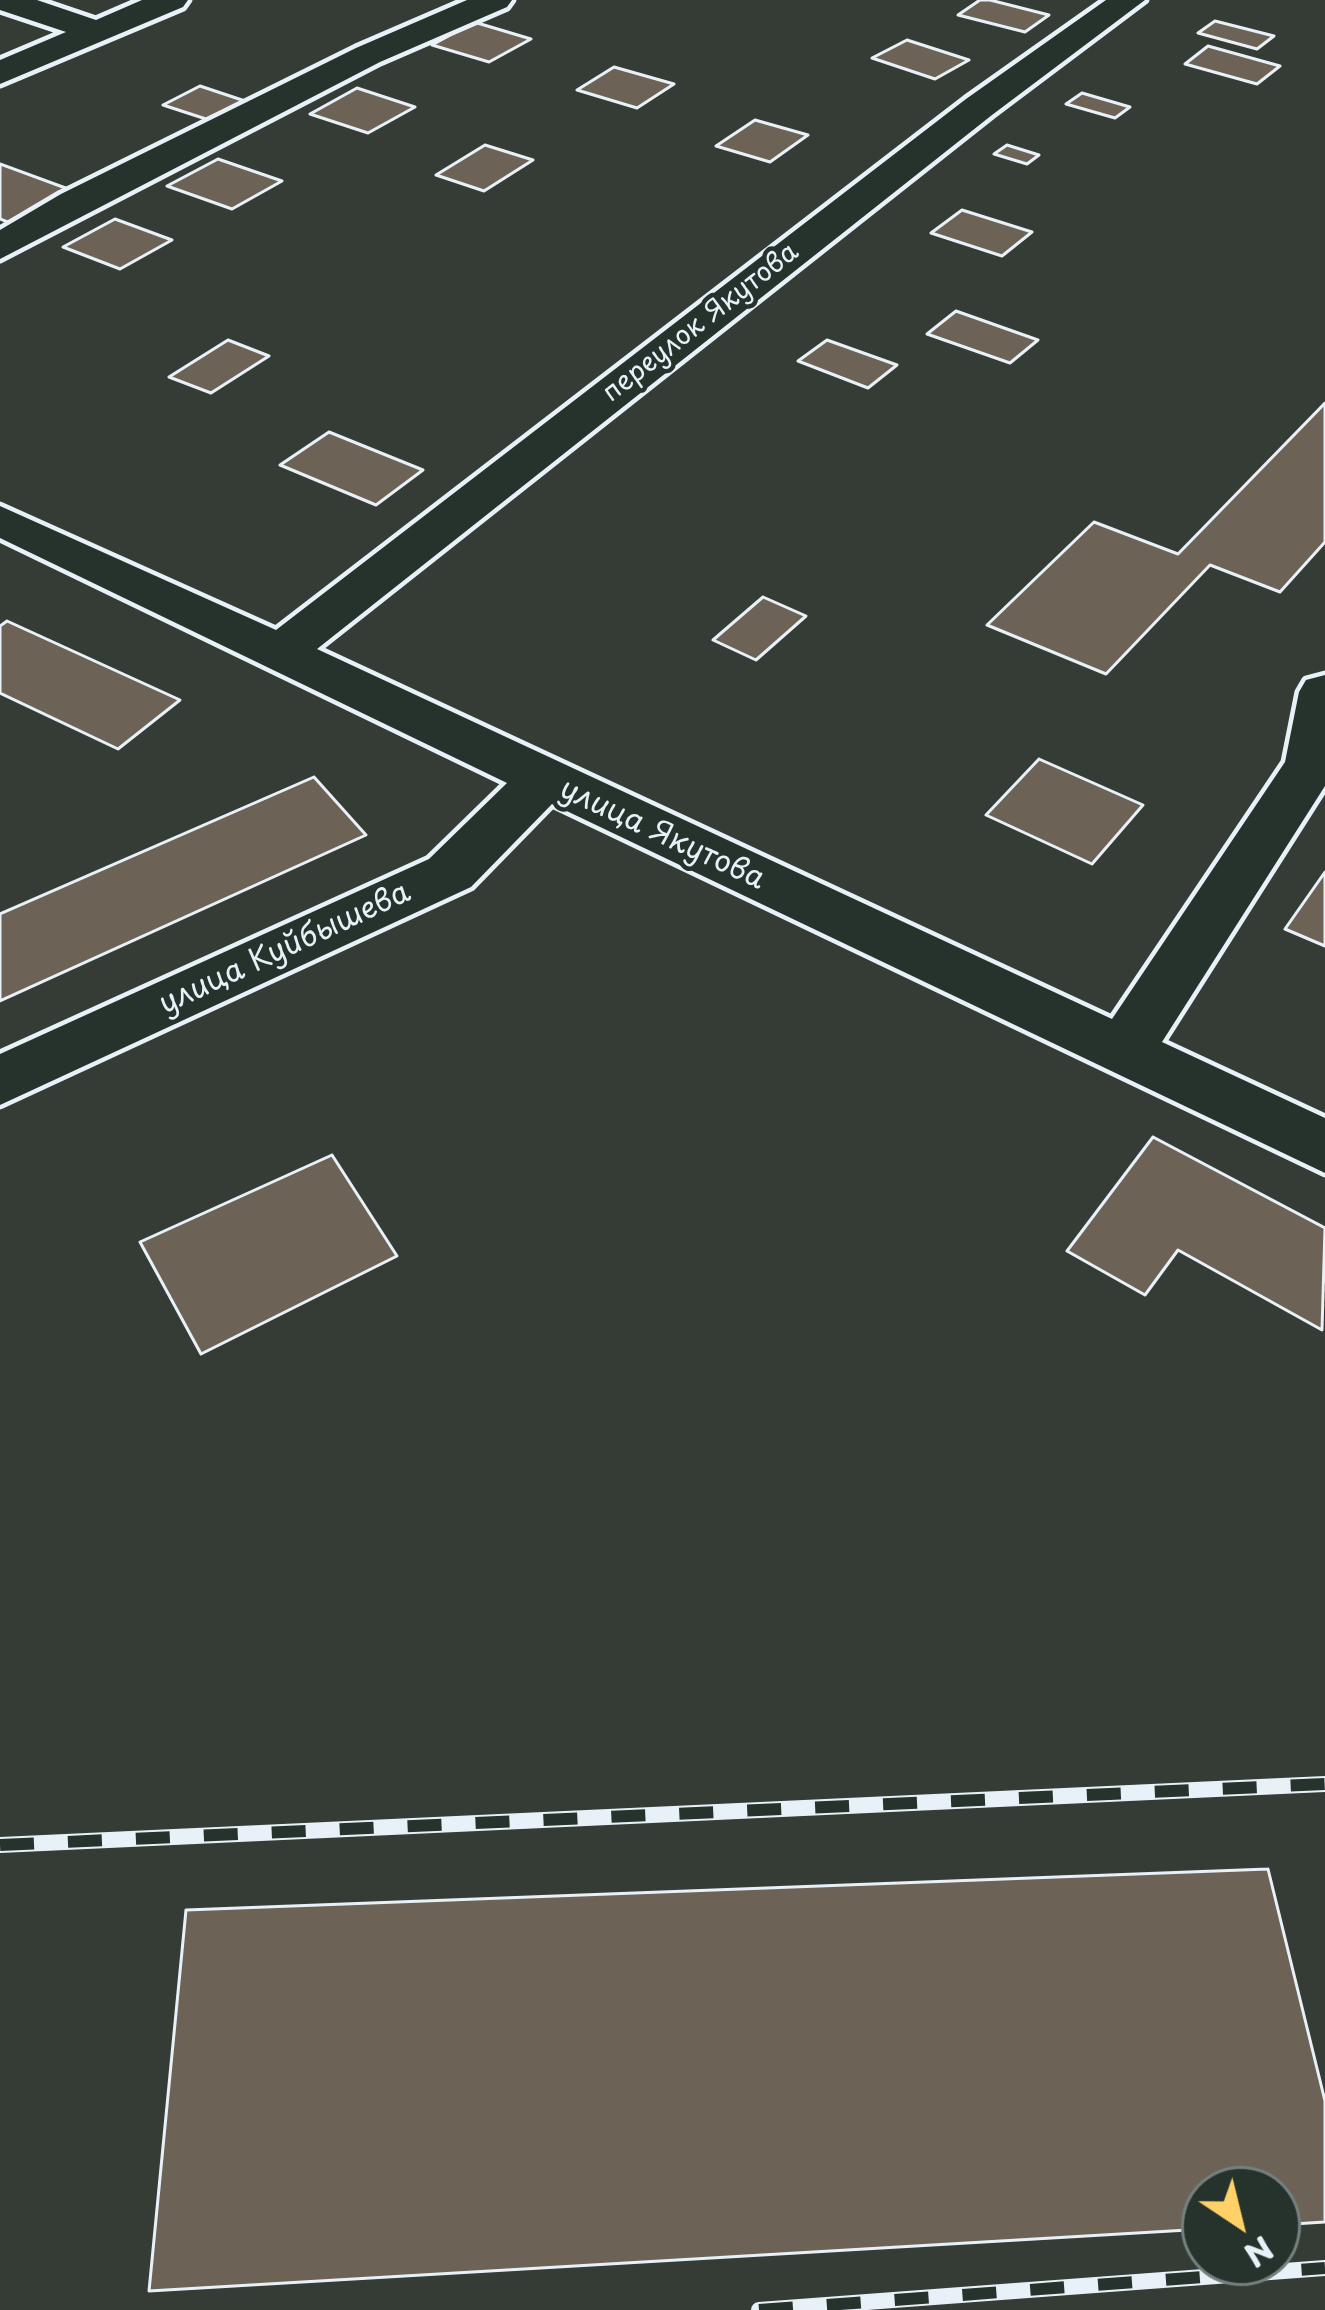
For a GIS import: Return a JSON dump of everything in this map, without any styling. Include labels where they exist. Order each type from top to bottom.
[{"type":"street","points":[[4,0],[98,32]]},
{"type":"street","points":[[0,73],[171,0]]},
{"type":"street","points":[[3,243],[74,202],[368,55],[495,0]]},
{"type":"street","name":"переулок Якутова","points":[[280,653],[979,107],[1128,0]]},
{"type":"street","points":[[0,46],[38,59]]},
{"type":"street","name":"улица Якутова","points":[[0,520],[1325,1147]]},
{"type":"street","points":[[1124,1052],[1312,763],[1325,692]]},
{"type":"street","name":"улица Куйбышева","points":[[0,1082],[449,873],[544,779]]},
{"type":"building","points":[[980,0],[1049,15],[1025,32],[958,15]]},
{"type":"building","points":[[1215,21],[1274,36],[1257,49],[1198,33]]},
{"type":"building","points":[[474,22],[531,39],[489,62],[432,45]]},
{"type":"building","points":[[907,40],[969,60],[935,79],[872,58]]},
{"type":"building","points":[[1208,46],[1280,66],[1257,84],[1185,64]]},
{"type":"building","points":[[614,67],[674,84],[637,108],[577,90]]},
{"type":"building","points":[[200,86],[245,101],[209,120],[163,105]]},
{"type":"building","points":[[357,88],[415,107],[368,133],[310,114]]},
{"type":"building","points":[[1082,93],[1130,107],[1115,118],[1066,104]]},
{"type":"building","points":[[755,120],[808,135],[770,162],[716,146]]},
{"type":"building","points":[[485,145],[533,160],[484,191],[436,175]]},
{"type":"building","points":[[1007,145],[1039,155],[1027,164],[994,154]]},
{"type":"building","points":[[218,159],[282,181],[232,209],[167,186]]},
{"type":"building","points":[[0,164],[71,190],[10,223],[0,219]]},
{"type":"building","points":[[962,210],[1032,232],[1002,256],[931,233]]},
{"type":"building","points":[[115,219],[172,240],[120,269],[63,247]]},
{"type":"building","points":[[956,311],[1038,340],[1010,363],[927,334]]},
{"type":"building","points":[[228,340],[269,356],[211,393],[169,377]]},
{"type":"building","points":[[827,340],[897,365],[868,388],[798,361]]},
{"type":"building","points":[[1325,403],[1325,542],[1280,592],[1210,565],[1106,674],[987,625],[1094,522],[1178,554]]},
{"type":"building","points":[[329,432],[423,470],[376,505],[280,465]]},
{"type":"building","points":[[763,597],[806,616],[756,660],[713,640]]},
{"type":"building","points":[[7,621],[180,700],[118,749],[0,693],[0,626]]},
{"type":"building","points":[[1039,759],[1143,805],[1092,864],[986,815]]},
{"type":"building","points":[[314,777],[366,835],[0,1001],[0,914]]},
{"type":"building","points":[[1325,872],[1325,946],[1285,929]]},
{"type":"building","points":[[1153,1137],[1325,1228],[1322,1330],[1178,1250],[1145,1295],[1067,1251]]},
{"type":"building","points":[[332,1155],[397,1256],[201,1354],[140,1242]]},
{"type":"building","points":[[1268,1869],[1325,2101],[1325,2222],[1301,2224],[1301,2166],[1181,2166],[1181,2230],[149,2291],[186,1910]]},
{"type":"railway","points":[[0,1845],[1325,1784]]},
{"type":"railway","points":[[759,2310],[1325,2268]]}]
